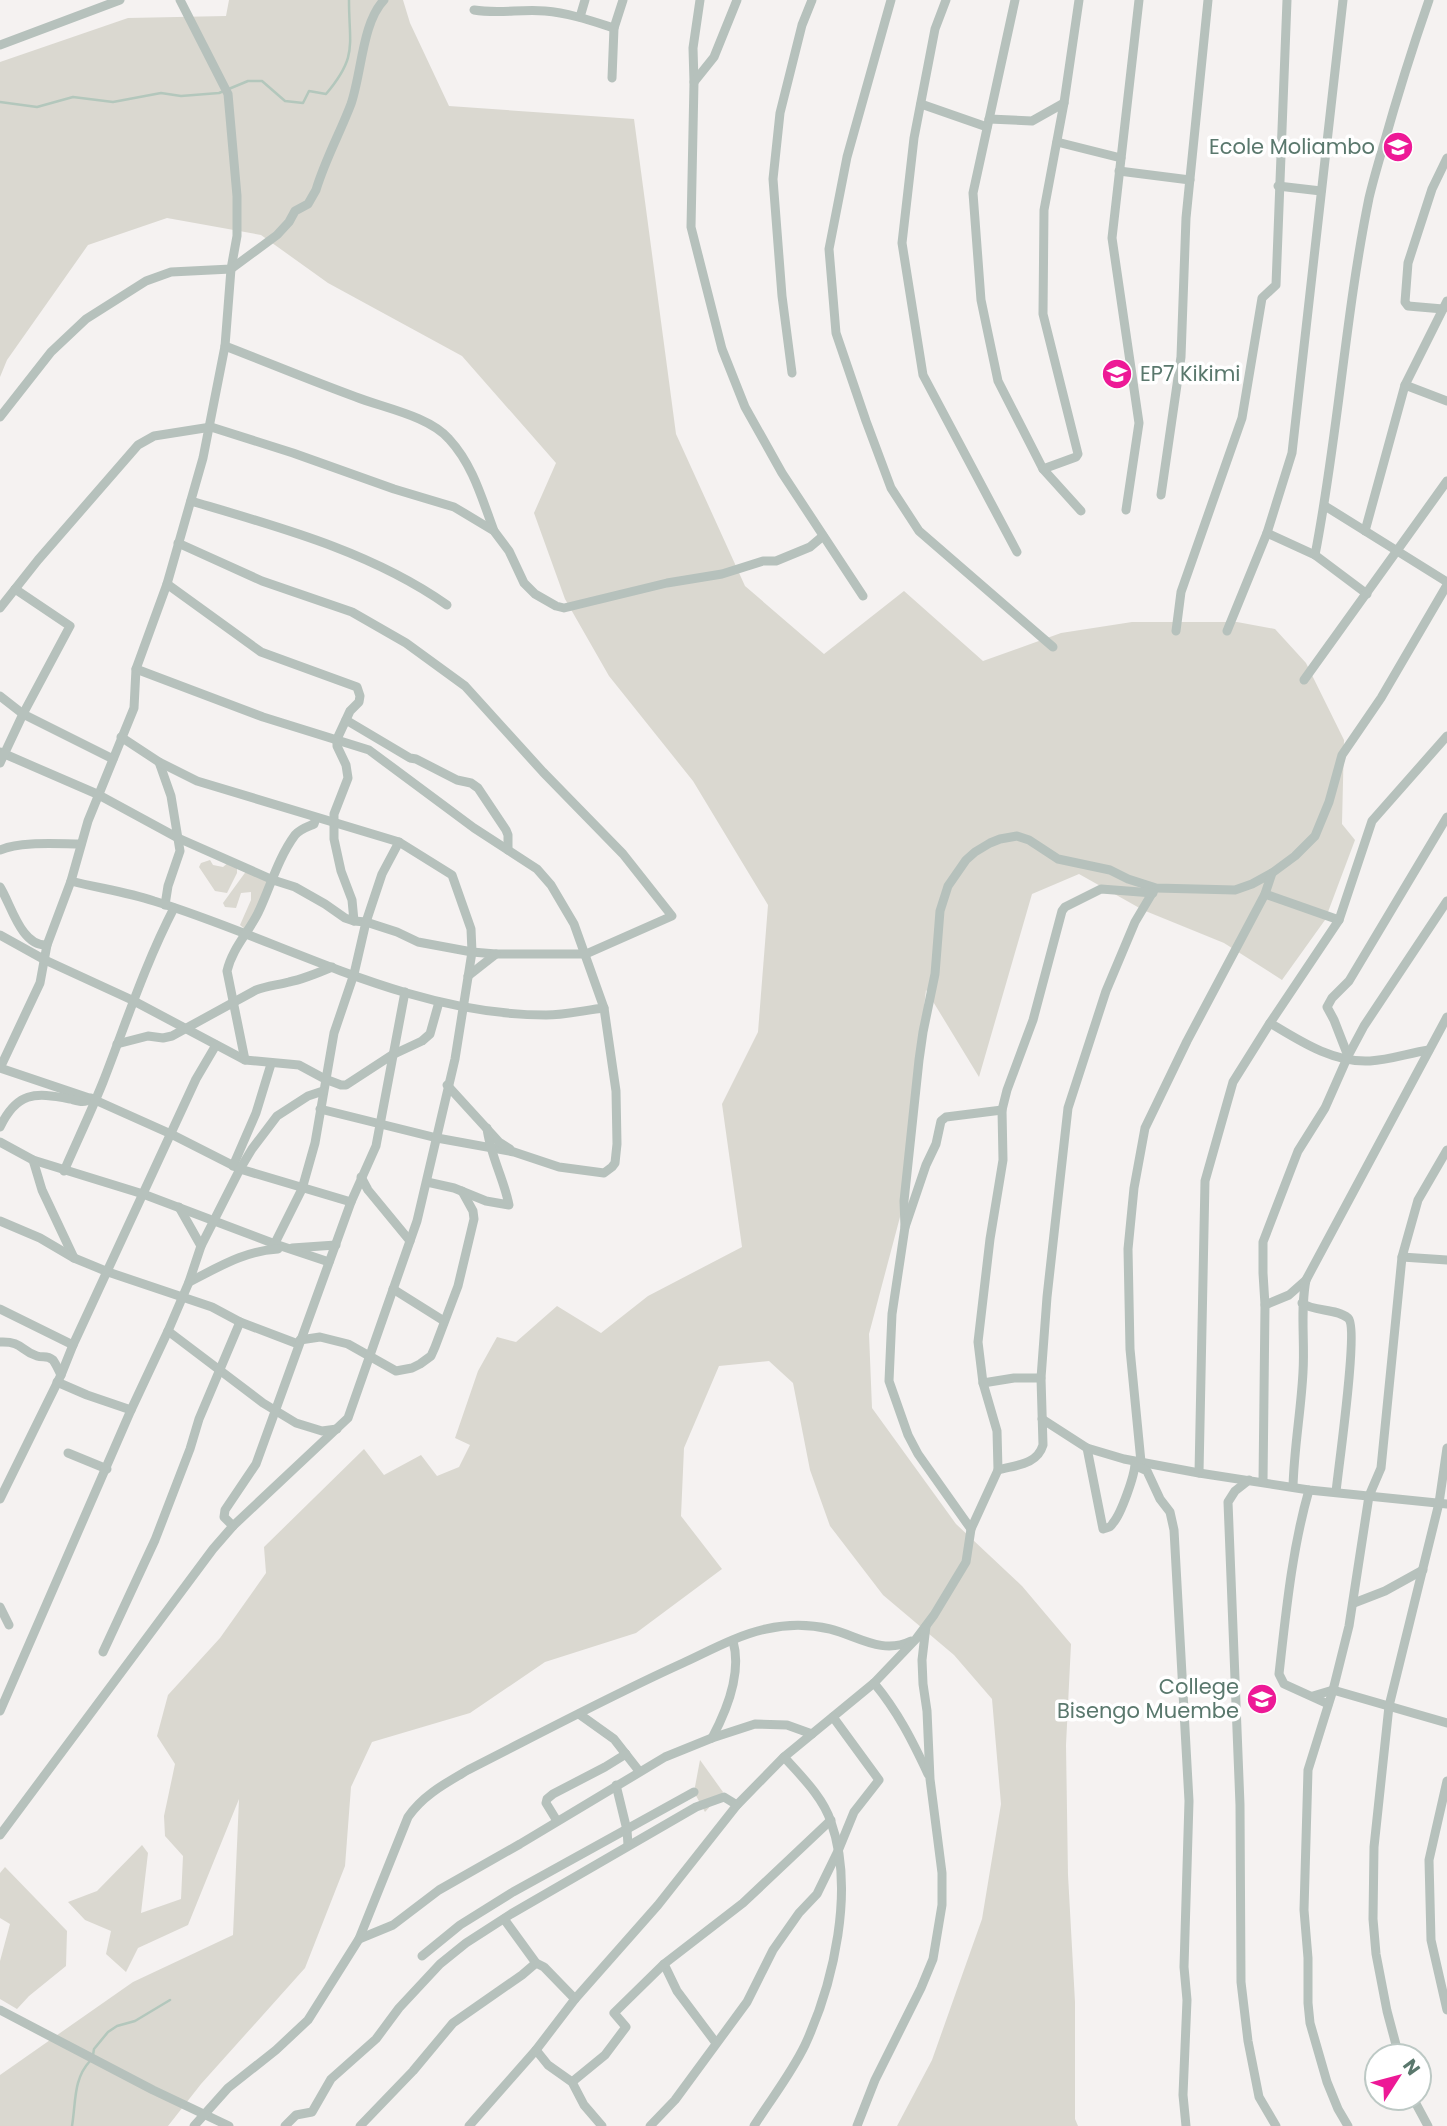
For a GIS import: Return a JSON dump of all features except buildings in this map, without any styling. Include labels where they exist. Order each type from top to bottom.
[{"type":"street","points":[[0,45],[120,0]]},
{"type":"street","points":[[180,0],[226,90],[237,196],[237,236],[231,269],[225,346],[211,427],[191,501],[167,584],[136,669],[134,708],[97,794],[71,881],[47,945],[40,983],[0,1068],[93,1099],[171,1134],[236,1168],[351,1202]]},
{"type":"street","points":[[0,417],[51,352],[86,319],[146,281],[171,272],[231,269],[261,249],[289,222],[295,211],[308,204],[351,103],[369,22],[376,8],[384,0]]},
{"type":"street","points":[[512,12],[515,0]]},
{"type":"street","points":[[580,17],[586,0]]},
{"type":"street","points":[[612,78],[614,27],[623,0]]},
{"type":"street","points":[[700,0],[693,48],[691,227],[722,349],[745,407],[782,473],[863,596]]},
{"type":"street","points":[[694,82],[714,57],[737,0]]},
{"type":"street","points":[[792,373],[782,296],[773,179],[780,113],[802,25],[812,0]]},
{"type":"street","points":[[891,0],[847,157],[829,249],[836,332],[891,488],[919,531],[1053,647]]},
{"type":"street","points":[[946,0],[935,29],[914,138],[902,243],[923,375],[1017,552]]},
{"type":"street","points":[[1015,0],[974,193],[981,300],[998,381],[1044,469],[1081,511]]},
{"type":"street","points":[[1044,469],[1078,454],[1044,314],[1044,210],[1064,103],[1079,0]]},
{"type":"street","points":[[1126,510],[1139,423],[1112,238],[1139,0]]},
{"type":"street","points":[[1161,495],[1181,357],[1186,218],[1208,0]]},
{"type":"street","points":[[1177,631],[1181,592],[1242,418],[1262,298],[1276,285],[1287,0]]},
{"type":"street","points":[[1227,631],[1267,533],[1292,453],[1343,0]]},
{"type":"street","points":[[1315,555],[1338,419],[1347,328],[1370,197],[1401,81],[1429,0]]},
{"type":"street","points":[[474,10],[488,13],[544,11],[580,17],[614,27]]},
{"type":"street","points":[[921,104],[988,123],[1032,121],[1064,103]]},
{"type":"street","points":[[1057,142],[1121,158]]},
{"type":"street","points":[[1365,531],[1405,385],[1445,305],[1408,306],[1405,303],[1408,263],[1432,190],[1447,158]]},
{"type":"street","points":[[1119,171],[1190,180]]},
{"type":"street","points":[[1278,186],[1321,191]]},
{"type":"street","points":[[225,346],[395,410],[429,424],[447,436],[470,469],[494,531],[516,563],[524,583],[534,594],[556,606],[564,608],[667,583],[722,574],[763,561],[776,561],[810,547],[823,536]]},
{"type":"street","points":[[1405,385],[1446,399]]},
{"type":"street","points":[[0,608],[138,445],[154,436],[211,427],[454,507],[494,531]]},
{"type":"street","points":[[1304,680],[1447,481]]},
{"type":"street","points":[[191,501],[285,528],[379,565],[423,588],[447,606]]},
{"type":"street","points":[[469,2126],[658,1905],[737,1805],[784,1758],[874,1682],[916,1639],[966,1562],[971,1530],[998,1470],[997,1431],[983,1383],[978,1342],[990,1239],[1003,1160],[1002,1110],[1034,1020],[1062,911],[1101,889],[1235,890],[1272,873],[1295,856],[1315,836],[1329,802],[1342,755],[1381,698],[1447,583],[1325,506]]},
{"type":"street","points":[[1267,533],[1315,555],[1367,594]]},
{"type":"street","points":[[15,589],[70,626],[2,757],[97,794],[178,838],[295,887],[339,915],[397,932],[418,942],[496,954],[586,954],[672,916],[623,854],[465,686],[406,643],[352,612],[262,581],[178,543]]},
{"type":"street","points":[[167,584],[261,652],[357,687],[359,702],[346,720],[337,740],[348,778],[335,809],[334,839],[341,871],[352,900],[354,921]]},
{"type":"street","points":[[136,669],[263,717],[369,750],[463,820],[537,869],[551,885],[574,924],[604,1008],[616,1091],[617,1144],[612,1167],[604,1173],[559,1167],[514,1152],[437,1138],[320,1109]]},
{"type":"street","points":[[1,698],[23,714],[113,759]]},
{"type":"street","points":[[346,720],[410,758],[478,788],[506,830],[508,850]]},
{"type":"street","points":[[0,1835],[233,1526],[348,1418],[417,1222],[455,1059],[472,952],[471,929],[454,877],[399,842],[197,781],[159,762],[121,737]]},
{"type":"street","points":[[1199,1473],[1205,1181],[1233,1082],[1339,920],[1373,821],[1447,737]]},
{"type":"street","points":[[64,1171],[170,906],[168,886],[180,856],[171,796],[159,762]]},
{"type":"street","points":[[1347,1058],[1328,1005],[1349,981],[1447,817]]},
{"type":"street","points":[[245,1060],[227,971],[230,957],[257,915],[281,860],[295,836],[314,824],[316,818]]},
{"type":"street","points":[[905,1227],[904,1201],[917,1080],[923,1032],[935,974],[940,911],[947,886],[956,873],[966,860],[982,848],[1000,839],[1017,836],[1058,859],[1110,870],[1154,890]]},
{"type":"street","points":[[274,1247],[302,1189],[314,1143],[334,1033],[382,874],[399,842]]},
{"type":"street","points":[[0,850],[31,845],[81,844]]},
{"type":"street","points":[[1087,1448],[1103,1529],[1111,1526],[1115,1520],[1137,1463],[1130,1349],[1129,1248],[1134,1188],[1145,1128],[1187,1041],[1265,894],[1272,873]]},
{"type":"street","points":[[71,881],[170,906],[332,967],[439,1002],[491,1012],[549,1016],[604,1008]]},
{"type":"street","points":[[0,887],[9,908],[28,937],[36,944],[47,945]]},
{"type":"street","points":[[998,1470],[1032,1461],[1040,1454],[1043,1445],[1041,1378],[1046,1297],[1068,1108],[1106,991],[1135,922],[1154,890]]},
{"type":"street","points":[[1265,894],[1339,920]]},
{"type":"street","points":[[1263,1482],[1263,1242],[1298,1151],[1325,1108],[1364,1026],[1447,901]]},
{"type":"street","points":[[0,935],[245,1060],[299,1065],[341,1085],[346,1085],[392,1055],[422,1041],[430,1034],[439,1002]]},
{"type":"street","points":[[468,976],[496,954]]},
{"type":"street","points":[[117,1044],[148,1036],[172,1036],[256,990],[332,967]]},
{"type":"street","points":[[233,1526],[224,1517],[225,1510],[256,1464],[351,1202],[376,1146],[405,992]]},
{"type":"street","points":[[1293,1487],[1303,1376],[1302,1303],[1306,1280],[1447,1017]]},
{"type":"street","points":[[1270,1023],[1322,1052],[1347,1058],[1384,1060],[1429,1050]]},
{"type":"street","points":[[0,1499],[59,1379],[196,1079],[216,1045]]},
{"type":"street","points":[[0,1711],[183,1297],[201,1246],[215,1220],[236,1168],[271,1064]]},
{"type":"street","points":[[447,1085],[499,1142],[514,1152]]},
{"type":"street","points":[[236,1168],[277,1116],[308,1096],[323,1091]]},
{"type":"street","points":[[0,1127],[13,1107],[24,1098],[56,1097],[83,1102],[93,1099]]},
{"type":"street","points":[[971,1530],[918,1454],[908,1435],[889,1381],[892,1314],[905,1227],[943,1119],[1002,1110]]},
{"type":"street","points":[[427,1182],[463,1191],[486,1201],[509,1205],[499,1168],[489,1148],[487,1128]]},
{"type":"street","points":[[0,1142],[33,1160],[143,1194],[215,1220],[274,1247]]},
{"type":"street","points":[[1348,2126],[1327,2082],[1310,2023],[1304,1910],[1308,1770],[1354,1603],[1369,1496],[1381,1468],[1402,1256],[1418,1200],[1447,1150]]},
{"type":"street","points":[[33,1160],[42,1191],[74,1258]]},
{"type":"street","points":[[361,1177],[368,1190],[410,1241]]},
{"type":"street","points":[[0,1221],[40,1238],[74,1258],[212,1307],[240,1322],[299,1342],[320,1337],[348,1344],[396,1371],[412,1368],[430,1356],[444,1321],[457,1286],[475,1214],[463,1191]]},
{"type":"street","points":[[179,1207],[201,1246]]},
{"type":"street","points":[[189,1282],[226,1262],[274,1247],[336,1245]]},
{"type":"street","points":[[288,1248],[329,1262]]},
{"type":"street","points":[[1402,1256],[1447,1260]]},
{"type":"street","points":[[1265,1305],[1289,1295],[1306,1280]]},
{"type":"street","points":[[393,1289],[444,1321]]},
{"type":"street","points":[[1302,1303],[1348,1318],[1351,1323],[1352,1346],[1336,1492]]},
{"type":"street","points":[[0,1309],[73,1345]]},
{"type":"street","points":[[103,1652],[155,1540],[199,1419],[240,1322]]},
{"type":"street","points":[[168,1331],[263,1403],[296,1423],[322,1431],[337,1429]]},
{"type":"street","points":[[0,1342],[12,1342],[36,1356],[48,1357],[52,1360],[59,1379],[87,1395],[131,1410]]},
{"type":"street","points":[[983,1383],[1014,1378],[1041,1378]]},
{"type":"street","points":[[1042,1419],[1087,1448],[1137,1463],[1309,1490],[1443,1504]]},
{"type":"street","points":[[1396,2042],[1379,1975],[1373,1919],[1374,1847],[1389,1706],[1401,1652],[1443,1504],[1447,1448]]},
{"type":"street","points":[[68,1453],[107,1469]]},
{"type":"street","points":[[1137,1463],[1147,1471],[1170,1513],[1174,1530],[1189,1801],[1184,1967],[1187,2000],[1183,2095],[1186,2126]]},
{"type":"street","points":[[1249,1480],[1228,1502],[1240,1805],[1241,1982],[1248,2041],[1259,2097],[1276,2126]]},
{"type":"street","points":[[1309,1490],[1295,1550],[1279,1674],[1284,1684],[1328,1704]]},
{"type":"street","points":[[1354,1603],[1385,1591],[1423,1570]]},
{"type":"street","points":[[0,1607],[9,1625]]},
{"type":"street","points":[[194,2126],[228,2088],[276,2050],[308,2020],[359,1939],[405,1824],[421,1801],[468,1770],[632,1686],[764,1630],[810,1625],[875,1645],[892,1647],[916,1639]]},
{"type":"street","points":[[857,2126],[875,2080],[933,1959],[942,1905],[942,1872],[930,1779],[923,1684],[922,1660],[926,1626]]},
{"type":"street","points":[[712,1738],[723,1716],[731,1689],[736,1661],[733,1641]]},
{"type":"street","points":[[874,1682],[909,1732],[930,1779]]},
{"type":"street","points":[[1313,1696],[1332,1690],[1447,1723]]},
{"type":"street","points":[[579,1714],[605,1731],[639,1771]]},
{"type":"street","points":[[650,2126],[675,2099],[747,2002],[773,1950],[799,1913],[817,1894],[854,1812],[879,1780],[833,1717]]},
{"type":"street","points":[[359,1939],[393,1925],[439,1890],[665,1757],[755,1724],[787,1725],[812,1734]]},
{"type":"street","points":[[557,1821],[546,1803],[547,1799],[626,1754]]},
{"type":"street","points":[[754,2126],[799,2056],[819,2011],[838,1938],[842,1905],[838,1852],[831,1820],[811,1787],[784,1758]]},
{"type":"street","points":[[1447,1782],[1429,1860],[1433,1952],[1447,2010]]},
{"type":"street","points":[[616,1785],[628,1844]]},
{"type":"street","points":[[422,1955],[460,1925],[513,1892],[694,1792]]},
{"type":"street","points":[[285,2126],[296,2115],[312,2112],[331,2079],[376,2039],[399,2008],[440,1964],[466,1943],[628,1844],[696,1807],[724,1797],[737,1805]]},
{"type":"street","points":[[572,2082],[612,2047],[626,2027],[614,2013],[664,1964],[743,1903],[831,1820]]},
{"type":"street","points":[[504,1919],[536,1963],[544,1967],[575,1999]]},
{"type":"street","points":[[360,2126],[413,2071],[453,2023],[536,1963]]},
{"type":"street","points":[[664,1964],[677,1991],[716,2043]]},
{"type":"street","points":[[0,2010],[153,2090],[229,2126]]},
{"type":"street","points":[[536,2050],[548,2065],[572,2082],[584,2105],[602,2126]]},
{"type":"shaded area","points":[[229,0],[403,0],[410,23],[449,106],[634,119],[676,434],[745,586],[824,654],[904,591],[983,661],[1061,633],[1132,622],[1237,622],[1275,629],[1306,663],[1344,740],[1342,824],[1355,840],[1325,920],[1282,980],[1224,943],[1143,910],[1079,874],[1032,894],[979,1077],[926,990],[900,1217],[869,1334],[872,1408],[956,1524],[1022,1586],[1071,1644],[1066,1745],[1068,1875],[1075,2002],[1075,2119],[1078,2126],[897,2126],[932,2060],[982,1919],[1001,1804],[992,1699],[954,1655],[883,1595],[830,1526],[810,1470],[793,1383],[769,1361],[719,1366],[684,1448],[681,1516],[722,1569],[636,1633],[545,1662],[470,1713],[372,1742],[351,1787],[345,1866],[305,1968],[201,2084],[168,2126],[0,2126],[0,2075],[133,1982],[233,1935],[239,1799],[188,1925],[138,1948],[126,1972],[106,1954],[111,1931],[85,1920],[68,1902],[97,1891],[142,1845],[148,1853],[141,1913],[181,1899],[183,1856],[165,1836],[164,1816],[175,1764],[157,1736],[168,1695],[220,1638],[266,1573],[264,1547],[364,1449],[384,1475],[421,1455],[437,1476],[459,1467],[470,1445],[455,1438],[478,1371],[497,1337],[516,1342],[557,1306],[601,1333],[648,1296],[742,1247],[722,1104],[758,1032],[768,905],[693,781],[609,676],[565,599],[534,513],[556,463],[462,356],[328,283],[261,235],[167,218],[88,245],[7,360],[0,377],[0,62],[128,18],[226,16]]},
{"type":"shaded area","points":[[210,860],[213,865],[223,867],[229,862],[237,867],[237,873],[227,893],[215,891],[199,867],[201,863]]},
{"type":"shaded area","points":[[247,870],[269,881],[246,930],[240,925],[251,900],[251,892],[241,893],[236,908],[225,907],[223,903]]},
{"type":"shaded area","points":[[700,1760],[723,1792],[705,1812],[694,1792]]},
{"type":"shaded area","points":[[5,1867],[67,1931],[66,1966],[17,2009],[0,1999],[0,1961],[10,1924],[0,1918],[0,1873]]},
{"type":"waterway","points":[[0,102],[37,107],[73,97],[113,102],[161,93],[181,96],[219,93],[248,81],[262,81],[285,101],[303,103],[309,91],[326,94],[343,70],[350,40],[349,0]]},
{"type":"waterway","points":[[93,2055],[94,2049],[108,2032],[117,2026],[135,2021],[170,2000]]},
{"type":"waterway","points":[[72,2126],[78,2083],[90,2061]]},
{"type":"place","name":"Ecole Moliambo","points":[[1398,147]]},
{"type":"place","name":"EP7 Kikimi","points":[[1117,374]]},
{"type":"place","name":"College Bisengo Muembe","points":[[1262,1699]]}]
